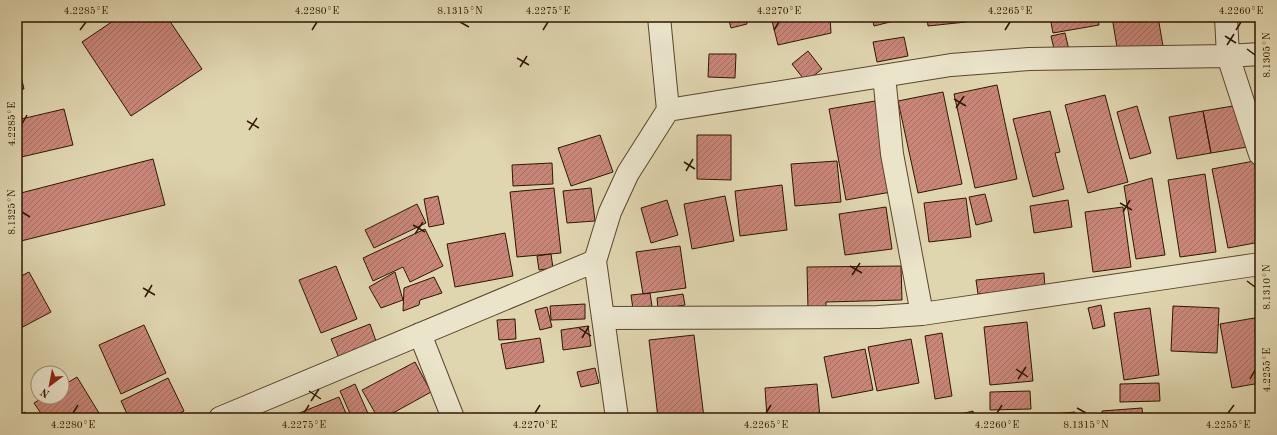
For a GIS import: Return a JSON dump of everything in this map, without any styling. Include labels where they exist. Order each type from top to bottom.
[{"type":"street","points":[[617,418],[595,260],[610,212],[628,173],[668,110],[659,17]]},
{"type":"street","points":[[1226,17],[1228,56],[1260,154]]},
{"type":"street","points":[[668,110],[951,65],[1029,59],[1228,56],[1260,54]]},
{"type":"street","points":[[884,76],[892,154],[922,314]]},
{"type":"street","points":[[220,418],[595,260]]},
{"type":"street","points":[[603,318],[878,317],[922,314],[1260,264]]},
{"type":"street","points":[[420,334],[453,418]]},
{"type":"building","points":[[119,17],[167,17],[202,69],[131,116],[82,42]]},
{"type":"building","points":[[728,17],[746,17],[747,24],[731,28]]},
{"type":"building","points":[[771,17],[830,17],[831,33],[778,45]]},
{"type":"building","points":[[872,17],[910,17],[874,26]]},
{"type":"building","points":[[927,17],[965,17],[966,22],[928,26]]},
{"type":"building","points":[[1050,17],[1098,17],[1099,25],[1053,33]]},
{"type":"building","points":[[1112,17],[1158,17],[1163,46],[1118,53]]},
{"type":"building","points":[[1065,33],[1069,50],[1055,53],[1051,36]]},
{"type":"building","points":[[904,37],[908,56],[877,62],[873,42]]},
{"type":"building","points":[[808,51],[822,69],[806,82],[792,64]]},
{"type":"building","points":[[709,54],[736,54],[735,78],[708,77]]},
{"type":"building","points":[[17,60],[24,89],[17,90]]},
{"type":"building","points":[[997,85],[1017,179],[975,188],[954,94]]},
{"type":"building","points":[[943,92],[962,184],[918,193],[898,101]]},
{"type":"building","points":[[1105,95],[1128,182],[1088,193],[1065,105]]},
{"type":"building","points":[[875,101],[891,192],[846,200],[829,109]]},
{"type":"building","points":[[1239,105],[1247,147],[1211,153],[1203,111]]},
{"type":"building","points":[[1137,106],[1151,153],[1130,159],[1117,112]]},
{"type":"building","points":[[64,109],[73,145],[17,158],[17,120]]},
{"type":"building","points":[[1050,111],[1060,152],[1055,153],[1064,189],[1033,197],[1013,119]]},
{"type":"building","points":[[1203,111],[1211,153],[1177,159],[1169,117]]},
{"type":"building","points":[[600,135],[613,172],[571,186],[558,148]]},
{"type":"building","points":[[697,135],[731,135],[731,180],[697,179]]},
{"type":"building","points":[[153,159],[165,205],[17,242],[17,194]]},
{"type":"building","points":[[837,161],[841,202],[795,206],[791,164]]},
{"type":"building","points":[[1254,161],[1260,188],[1260,242],[1228,248],[1212,169]]},
{"type":"building","points":[[552,163],[553,184],[513,186],[512,165]]},
{"type":"building","points":[[1205,174],[1216,252],[1180,257],[1168,180]]},
{"type":"building","points":[[1152,178],[1165,255],[1136,259],[1124,186]]},
{"type":"building","points":[[782,185],[787,230],[740,236],[735,191]]},
{"type":"building","points":[[554,188],[561,253],[517,257],[510,192]]},
{"type":"building","points":[[591,188],[595,221],[567,223],[563,191]]},
{"type":"building","points":[[985,194],[992,221],[976,225],[969,197]]},
{"type":"building","points":[[438,196],[444,224],[429,227],[424,199]]},
{"type":"building","points":[[725,196],[734,241],[692,249],[684,204]]},
{"type":"building","points":[[966,198],[971,237],[929,242],[924,203]]},
{"type":"building","points":[[667,200],[678,235],[651,243],[641,208]]},
{"type":"building","points":[[1068,200],[1072,227],[1034,233],[1030,206]]},
{"type":"building","points":[[417,204],[426,223],[374,248],[365,230]]},
{"type":"building","points":[[886,207],[892,249],[845,255],[839,214]]},
{"type":"building","points":[[1123,207],[1131,267],[1093,272],[1085,212]]},
{"type":"building","points":[[425,229],[443,266],[410,282],[403,267],[373,281],[363,258]]},
{"type":"building","points":[[505,233],[513,276],[455,287],[447,244]]},
{"type":"building","points":[[680,246],[686,288],[643,294],[636,252]]},
{"type":"building","points":[[551,254],[553,268],[539,270],[537,256]]},
{"type":"building","points":[[336,266],[357,319],[321,333],[299,280]]},
{"type":"building","points":[[901,266],[902,300],[826,302],[826,308],[808,309],[807,267]]},
{"type":"building","points":[[29,272],[51,312],[17,330],[17,278]]},
{"type":"building","points":[[395,272],[403,300],[381,308],[369,287]]},
{"type":"building","points":[[1044,273],[1045,288],[978,294],[976,280]]},
{"type":"building","points":[[434,277],[442,293],[420,300],[419,305],[403,311],[404,288]]},
{"type":"building","points":[[650,293],[652,306],[633,309],[631,295]]},
{"type":"building","points":[[683,294],[685,305],[658,309],[657,298]]},
{"type":"building","points":[[585,304],[585,319],[551,320],[550,306]]},
{"type":"building","points":[[1101,305],[1105,326],[1093,329],[1088,308]]},
{"type":"building","points":[[1173,306],[1219,308],[1217,353],[1171,351]]},
{"type":"building","points":[[547,307],[552,327],[540,330],[535,310]]},
{"type":"building","points":[[1150,308],[1159,375],[1124,380],[1114,313]]},
{"type":"building","points":[[1260,317],[1260,383],[1232,388],[1220,324]]},
{"type":"building","points":[[515,319],[516,339],[499,340],[497,320]]},
{"type":"building","points":[[1027,322],[1033,381],[990,385],[984,327]]},
{"type":"building","points":[[370,324],[377,344],[339,358],[331,339]]},
{"type":"building","points":[[144,325],[166,373],[121,394],[99,345]]},
{"type":"building","points":[[588,326],[591,346],[563,350],[561,330]]},
{"type":"building","points":[[942,333],[952,396],[935,399],[925,336]]},
{"type":"building","points":[[694,335],[704,418],[658,418],[649,340]]},
{"type":"building","points":[[540,338],[544,362],[506,369],[501,344]]},
{"type":"building","points":[[911,339],[919,383],[877,391],[868,347]]},
{"type":"building","points":[[865,349],[873,390],[832,398],[824,357]]},
{"type":"building","points":[[415,362],[431,392],[384,418],[378,418],[362,390]]},
{"type":"building","points":[[595,368],[599,383],[581,387],[577,372]]},
{"type":"building","points":[[77,377],[102,418],[44,418],[35,405],[70,405],[70,381]]},
{"type":"building","points":[[168,378],[184,411],[169,418],[129,418],[121,401]]},
{"type":"building","points":[[1159,383],[1160,401],[1120,402],[1120,384]]},
{"type":"building","points":[[355,384],[370,418],[352,418],[340,391]]},
{"type":"building","points":[[817,384],[820,418],[767,418],[765,388]]},
{"type":"building","points":[[1030,391],[1031,409],[990,410],[990,392]]},
{"type":"building","points":[[339,397],[348,418],[287,418]]},
{"type":"building","points":[[1142,408],[1143,418],[1102,418],[1102,411]]},
{"type":"building","points":[[973,411],[975,418],[945,418]]},
{"type":"building","points":[[25,412],[28,418],[17,418],[17,417]]},
{"type":"building","points":[[1075,412],[1076,418],[1042,418],[1041,415]]},
{"type":"building","points":[[402,414],[404,418],[392,418]]}]
